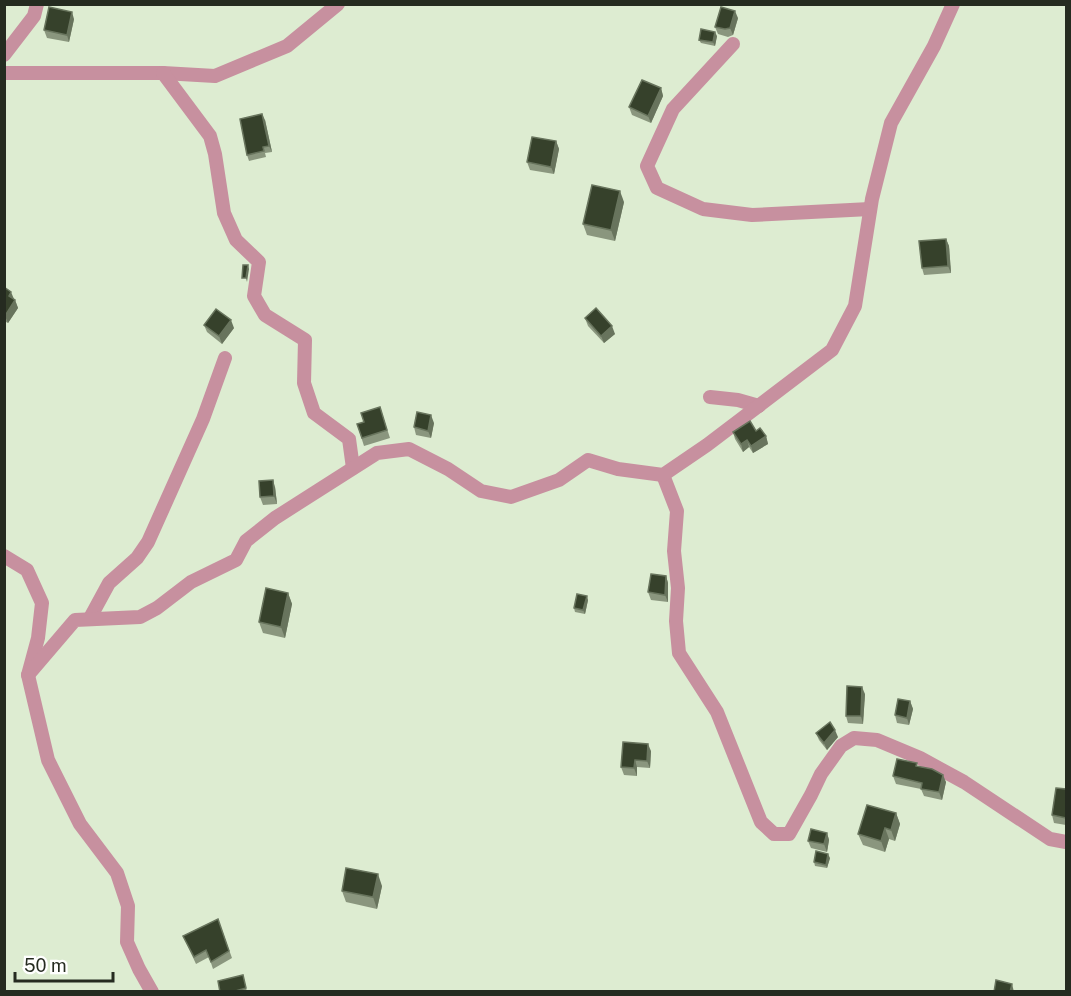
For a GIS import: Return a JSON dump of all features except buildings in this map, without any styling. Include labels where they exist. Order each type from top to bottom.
[{"type":"street","points":[[4,55],[34,16],[37,4]]},
{"type":"street","points":[[4,74],[163,73],[215,76],[287,46],[338,4]]},
{"type":"street","points":[[28,675],[75,620],[140,617],[157,608],[190,582],[236,560],[246,541],[275,518],[377,453],[409,449],[448,468],[481,491],[511,497],[559,480],[588,460],[618,470],[663,475],[759,406],[832,350],[855,306],[870,209],[891,123],[934,46],[953,4]]},
{"type":"street","points":[[733,44],[673,109],[647,166],[657,188],[703,209],[752,215],[870,209]]},
{"type":"street","points":[[163,73],[210,136],[224,213],[236,240],[259,262],[254,296],[265,315],[305,340],[304,384],[314,413],[349,439],[353,468]]},
{"type":"street","points":[[90,618],[109,583],[137,558],[148,542],[203,419],[225,358]]},
{"type":"street","points":[[710,397],[738,400],[759,406]]},
{"type":"street","points":[[663,475],[677,511],[674,551],[678,588],[676,621],[679,653],[717,712],[761,822],[774,834],[789,834],[821,774],[841,746],[854,738],[877,740],[920,758],[964,782],[1050,839],[1066,842]]},
{"type":"street","points":[[4,556],[27,570],[42,603],[38,638],[28,675],[48,760],[80,824],[117,873],[128,906],[127,942],[152,992]]}]
